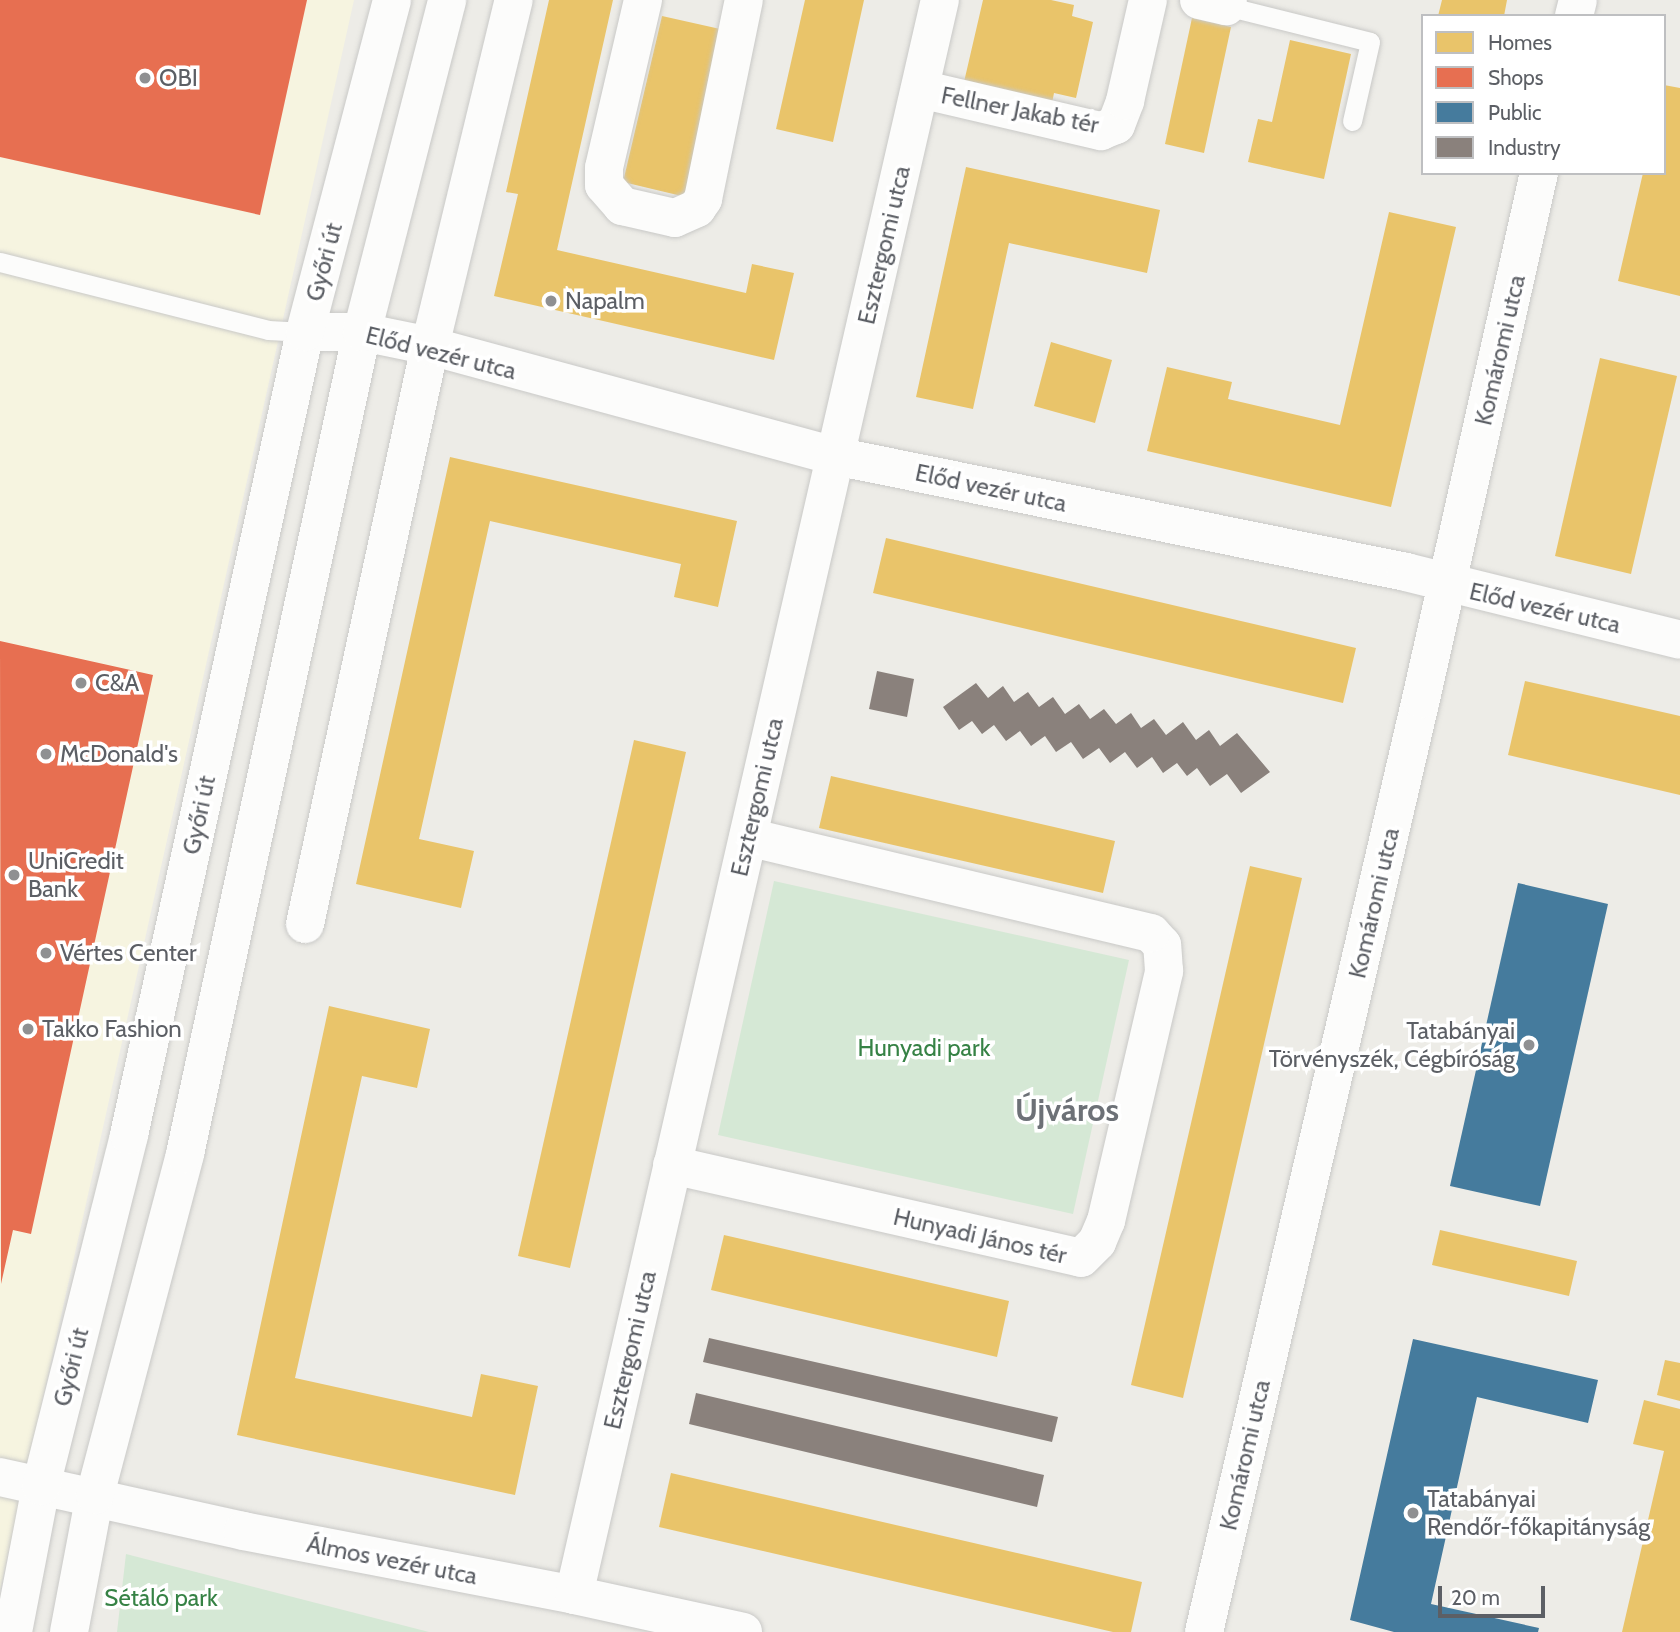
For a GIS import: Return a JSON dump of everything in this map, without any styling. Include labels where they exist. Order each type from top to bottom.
[{"type":"street","name":"Győri út","points":[[15,1622],[41,1486],[129,1135],[305,332],[392,0]]},
{"type":"street","points":[[68,1632],[95,1495],[185,1154],[362,332],[447,0]]},
{"type":"street","points":[[305,924],[430,346],[514,0]]},
{"type":"street","points":[[643,0],[604,168],[604,185],[622,206],[675,218],[697,208],[703,199],[744,0]]},
{"type":"street","name":"Esztergomi utca","points":[[574,1595],[940,0]]},
{"type":"street","name":"Fellner Jakab tér","points":[[920,89],[1101,131],[1116,125],[1125,101],[1148,0]]},
{"type":"street","name":"Komáromi utca","points":[[1204,1632],[1448,585],[1539,175]]},
{"type":"street","name":"Előd vezér utca","points":[[305,332],[362,332],[430,346],[835,456],[1406,572],[1448,585],[1680,640]]},
{"type":"street","name":"Hunyadi János tér","points":[[672,1165],[1081,1258],[1097,1242],[1106,1221],[1164,971],[1162,945],[1151,933],[748,837]]},
{"type":"street","name":"Álmos vezér utca","points":[[0,1477],[95,1495],[243,1531],[574,1595],[743,1632]]},
{"type":"street","points":[[0,1566],[15,1622]]},
{"type":"lane","points":[[1218,2],[1370,41],[1352,121]]},
{"type":"lane","points":[[0,262],[268,330],[305,332]]},
{"type":"shaded area","points":[[0,0],[354,0],[0,1590]]},
{"type":"green space","name":"Hunyadi park","points":[[774,881],[1129,960],[1073,1214],[718,1135]]},
{"type":"green space","name":"Sétáló park","points":[[126,1554],[429,1632],[117,1632]]},
{"type":"building: Homes","points":[[549,0],[613,0],[557,250],[746,293],[752,264],[794,273],[774,360],[494,296],[518,194],[506,192]]},
{"type":"building: Homes","points":[[805,0],[864,0],[833,142],[776,129]]},
{"type":"building: Homes","points":[[983,0],[1051,0],[1074,5],[1072,16],[1093,22],[1076,98],[1054,93],[1052,103],[964,82]]},
{"type":"building: Homes","points":[[1442,0],[1507,0],[1504,14],[1438,14]]},
{"type":"building: Homes","points":[[662,16],[729,31],[690,198],[623,182]]},
{"type":"building: Homes","points":[[1192,18],[1231,27],[1204,153],[1165,144]]},
{"type":"building: Homes","points":[[1290,40],[1351,54],[1324,179],[1248,162],[1258,119],[1272,122]]},
{"type":"building: Homes","points":[[1666,85],[1680,88],[1680,296],[1618,281],[1643,175],[1666,175]]},
{"type":"building: Homes","points":[[966,167],[1160,210],[1147,273],[1009,243],[973,409],[916,397]]},
{"type":"building: Homes","points":[[1389,212],[1456,227],[1391,507],[1147,451],[1167,367],[1232,382],[1228,399],[1340,425]]},
{"type":"building: Homes","points":[[1051,342],[1112,360],[1095,423],[1034,406]]},
{"type":"building: Homes","points":[[1600,358],[1677,376],[1631,574],[1555,556]]},
{"type":"building: Homes","points":[[450,457],[737,521],[718,607],[674,597],[681,564],[490,521],[419,839],[474,851],[461,908],[356,884]]},
{"type":"building: Homes","points":[[886,538],[1356,648],[1343,703],[873,593]]},
{"type":"building: Homes","points":[[1525,681],[1680,716],[1680,795],[1508,755]]},
{"type":"building: Homes","points":[[634,740],[686,752],[570,1268],[518,1256]]},
{"type":"building: Homes","points":[[831,776],[1115,841],[1103,893],[819,828]]},
{"type":"building: Homes","points":[[1250,866],[1302,878],[1183,1398],[1131,1385]]},
{"type":"building: Homes","points":[[329,1006],[430,1029],[417,1088],[362,1076],[295,1378],[472,1417],[481,1374],[538,1386],[515,1495],[237,1435]]},
{"type":"building: Homes","points":[[1440,1230],[1577,1261],[1569,1296],[1432,1265]]},
{"type":"building: Homes","points":[[724,1235],[1009,1301],[997,1357],[711,1290]]},
{"type":"building: Homes","points":[[1665,1360],[1680,1363],[1680,1401],[1657,1395]]},
{"type":"building: Homes","points":[[1644,1400],[1680,1409],[1680,1632],[1622,1632],[1664,1451],[1633,1444]]},
{"type":"building: Homes","points":[[671,1473],[1142,1582],[1131,1632],[1113,1632],[659,1527]]},
{"type":"building: Shops","name":"OBI","points":[[0,0],[307,0],[260,215],[0,157]]},
{"type":"building: Shops","name":"Vértes Center","points":[[0,641],[153,675],[31,1234],[13,1230],[1,1284]]},
{"type":"building: Public","name":"Tatabányai Törvényszék, Cégbíróság","points":[[1518,883],[1608,904],[1540,1206],[1450,1186]]},
{"type":"building: Public","name":"Tatabányai Rendőr-főkapitányság","points":[[1413,1339],[1598,1380],[1588,1423],[1477,1397],[1431,1604],[1539,1628],[1538,1632],[1394,1632],[1350,1620]]},
{"type":"building: Industry","points":[[877,671],[914,679],[907,717],[869,709]]},
{"type":"building: Industry","points":[[976,683],[988,698],[1003,686],[1014,702],[1028,692],[1039,707],[1053,697],[1065,714],[1079,704],[1090,719],[1104,709],[1116,724],[1131,713],[1141,728],[1154,719],[1166,735],[1183,722],[1196,740],[1209,730],[1220,746],[1237,733],[1270,772],[1241,793],[1227,774],[1210,786],[1197,768],[1187,776],[1177,763],[1163,773],[1152,757],[1137,768],[1125,752],[1110,763],[1099,748],[1083,759],[1071,742],[1056,752],[1045,736],[1031,746],[1020,731],[1006,741],[994,725],[982,734],[972,721],[959,730],[943,707]]},
{"type":"building: Industry","points":[[709,1338],[1058,1417],[1052,1442],[703,1362]]},
{"type":"building: Industry","points":[[696,1393],[1044,1475],[1037,1507],[689,1424]]},
{"type":"place","name":"OBI","points":[[145,78]]},
{"type":"place","name":"Napalm","points":[[551,301]]},
{"type":"place","name":"C&A","points":[[81,683]]},
{"type":"place","name":"McDonald's","points":[[46,754]]},
{"type":"place","name":"UniCredit Bank","points":[[14,875]]},
{"type":"place","name":"Vértes Center","points":[[46,953]]},
{"type":"place","name":"Takko Fashion","points":[[28,1029]]},
{"type":"place","name":"Tatabányai Törvényszék, Cégbíróság","points":[[1529,1045]]},
{"type":"place","name":"Tatabányai Rendőr-főkapitányság","points":[[1413,1513]]},
{"type":"district","name":"Újváros","points":[[1067,1110]]}]
